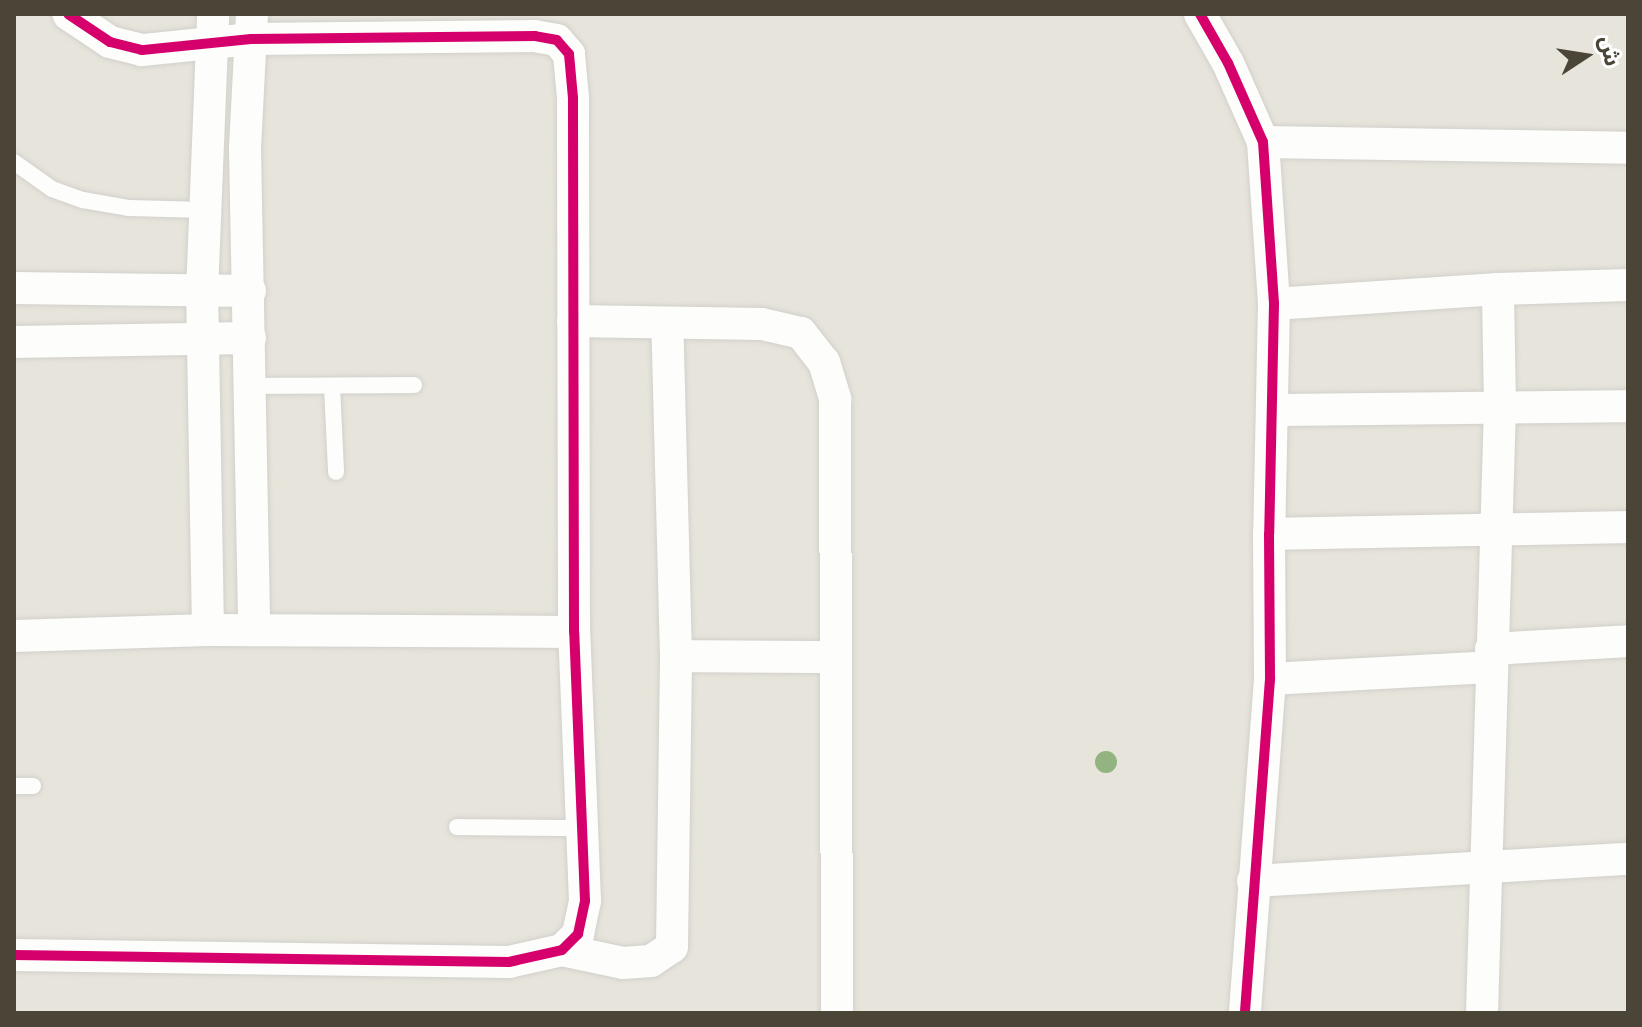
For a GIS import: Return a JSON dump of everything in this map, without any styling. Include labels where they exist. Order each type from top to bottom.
[{"type":"street","points":[[68,14],[110,42],[142,50],[212,29],[252,26],[535,36],[548,37],[565,47],[571,65],[573,98],[574,632],[583,920],[578,934],[562,950]]},
{"type":"street","points":[[1200,14],[1228,63],[1263,142],[1274,304],[1269,534],[1270,679],[1245,1013]]},
{"type":"street","points":[[252,26],[245,149],[254,630]]},
{"type":"street","points":[[208,630],[202,293],[212,29]]},
{"type":"street","points":[[1263,142],[1628,148]]},
{"type":"street","points":[[1274,304],[1498,289],[1628,285]]},
{"type":"street","points":[[14,288],[202,293],[250,291]]},
{"type":"street","points":[[1482,1013],[1490,658],[1500,408],[1498,289]]},
{"type":"street","points":[[573,321],[762,324],[801,333],[824,362],[835,399],[837,1013]]},
{"type":"street","points":[[14,955],[509,962],[562,950],[623,963],[651,961],[672,947],[676,656],[667,323]]},
{"type":"street","points":[[14,342],[250,338]]},
{"type":"street","points":[[1273,410],[1628,406]]},
{"type":"street","points":[[1269,534],[1628,527]]},
{"type":"street","points":[[14,636],[208,630],[574,632]]},
{"type":"street","points":[[1270,679],[1628,641]]},
{"type":"street","points":[[676,656],[836,657]]},
{"type":"street","points":[[1253,881],[1628,859]]},
{"type":"lane","points":[[14,162],[52,189],[83,200],[129,208],[205,210]]},
{"type":"lane","points":[[250,386],[414,385]]},
{"type":"lane","points":[[332,386],[336,472]]},
{"type":"lane","points":[[14,786],[33,786]]},
{"type":"lane","points":[[457,827],[582,828]]},
{"type":"shaded area","points":[[14,14],[1628,14],[1628,1013],[14,1013]]},
{"type":"cycle path","points":[[14,955],[509,962],[562,950],[578,934],[585,901],[574,632],[573,98],[569,54],[557,40],[535,36],[251,39],[142,50],[110,42],[68,14]]},
{"type":"cycle path","points":[[1200,14],[1228,63],[1263,142],[1274,304],[1269,534],[1270,679],[1245,1013]]}]
